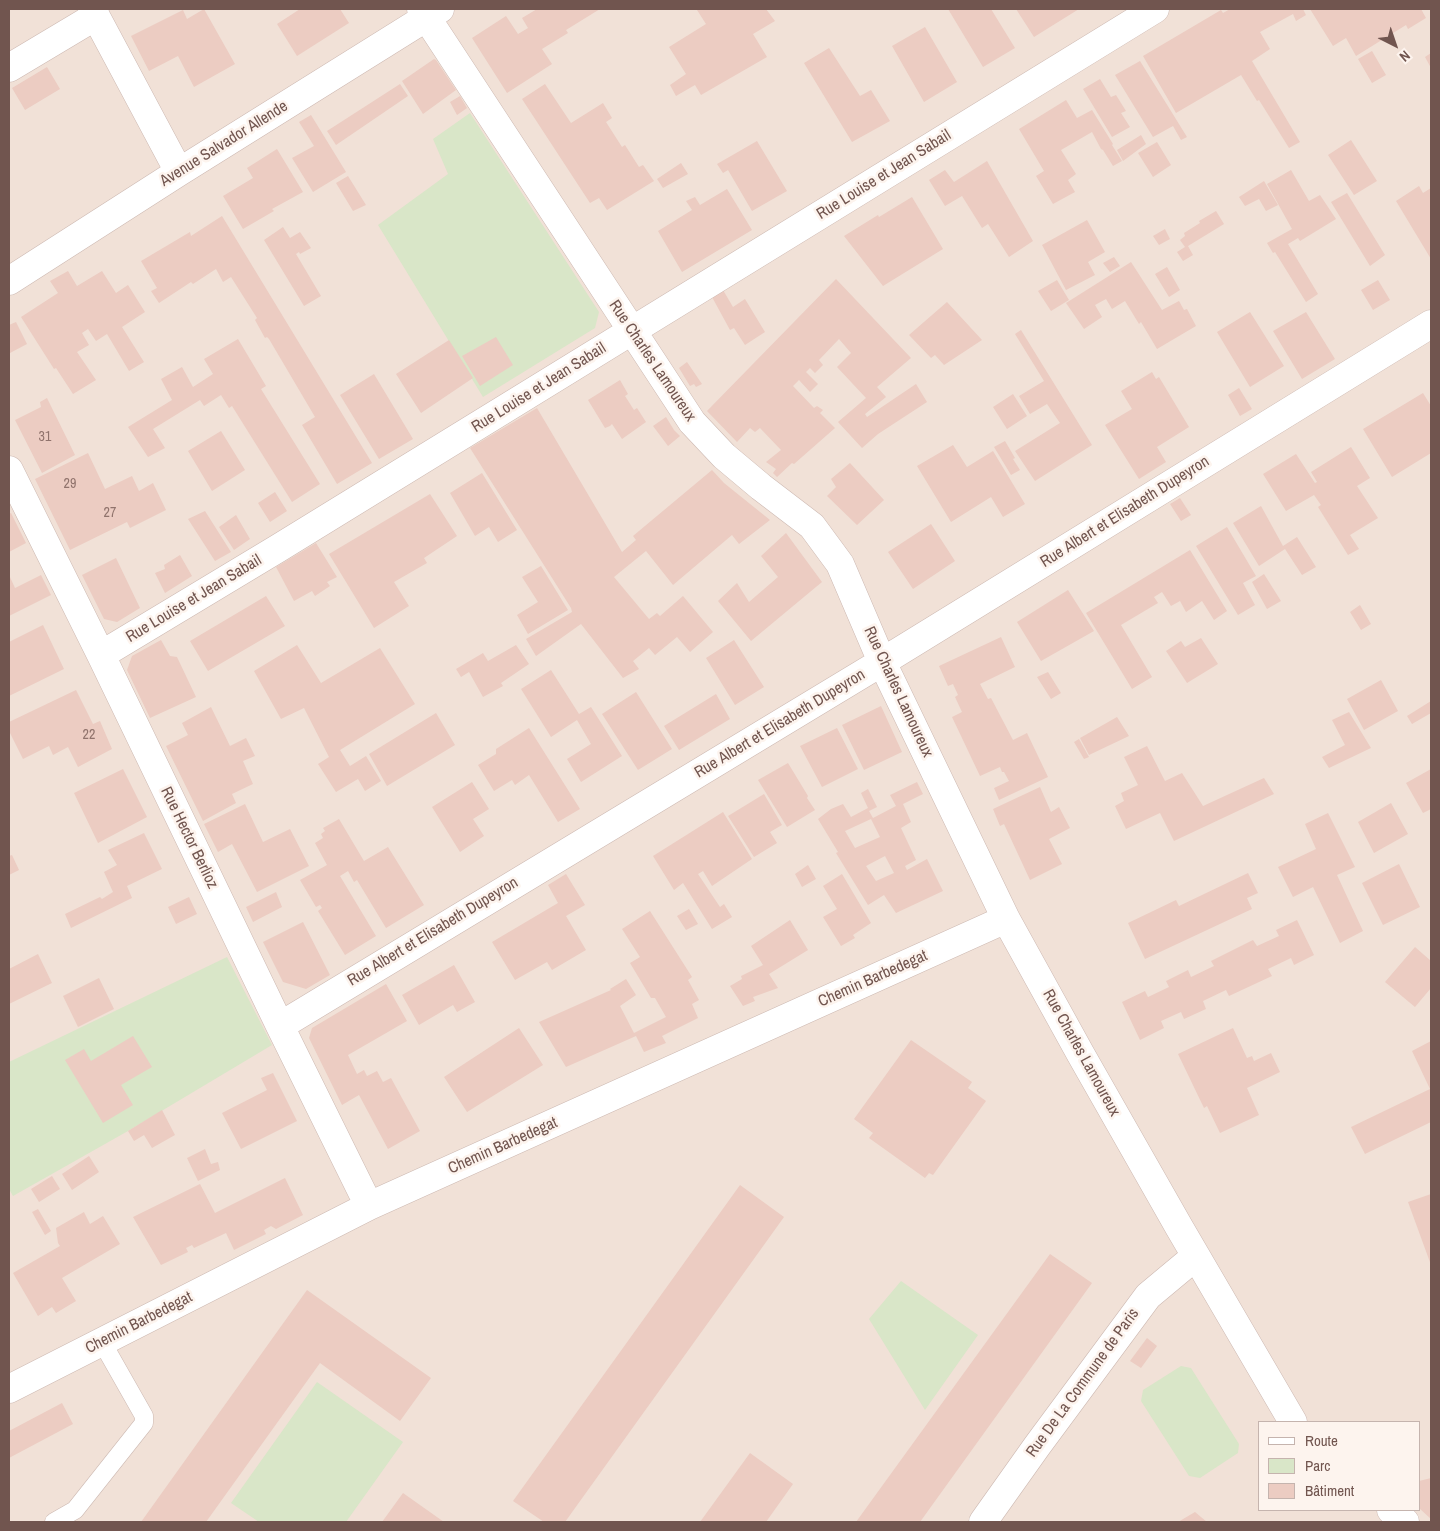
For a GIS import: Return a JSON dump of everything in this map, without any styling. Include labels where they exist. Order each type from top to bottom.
[{"type":"street","name":"Rue Louise et Jean Sabail","points":[[101,655],[1155,9]]},
{"type":"street","points":[[9,68],[94,12],[179,172]]},
{"type":"street","name":"Rue Charles Lamoureux","points":[[429,12],[692,422],[724,456],[812,526],[840,564],[882,662],[1006,919],[1080,1053],[1292,1421]]},
{"type":"street","name":"Avenue Salvador Allende","points":[[9,281],[429,12]]},
{"type":"street","name":"Rue Albert et Elisabeth Dupeyron","points":[[280,1026],[882,662],[1431,324]]},
{"type":"street","name":"Rue Hector Berlioz","points":[[9,470],[101,655],[280,1026],[370,1206]]},
{"type":"street","name":"Chemin Barbedegat","points":[[9,1389],[370,1206],[1006,919]]},
{"type":"street","name":"Rue De La Commune de Paris","points":[[983,1522],[1148,1296],[1196,1256]]},
{"type":"street","points":[[1391,1511],[1405,1522]]},
{"type":"lane","points":[[54,1522],[75,1510],[144,1424],[144,1416],[102,1342]]},
{"type":"shaded area","points":[[9,9],[1431,9],[1431,1522],[9,1522]]},
{"type":"green space","points":[[470,113],[599,312],[595,328],[483,397],[378,225],[448,174],[433,139]]},
{"type":"green space","points":[[227,957],[272,1045],[128,1131],[13,1196],[9,1189],[9,1062]]},
{"type":"green space","points":[[901,1281],[978,1335],[925,1410],[869,1319]]},
{"type":"green space","points":[[1181,1366],[1191,1368],[1239,1444],[1238,1453],[1200,1478],[1189,1476],[1141,1401],[1143,1390]]},
{"type":"green space","points":[[317,1382],[403,1442],[346,1522],[259,1522],[231,1503]]},
{"type":"building","points":[[204,9],[235,64],[194,87],[178,56],[149,71],[131,36],[183,10],[187,19]]},
{"type":"building","points":[[300,9],[340,9],[349,23],[297,56],[277,24]]},
{"type":"building","points":[[537,9],[600,9],[566,30],[568,33],[542,49],[552,64],[507,93],[472,38],[506,16],[518,34],[528,28],[522,18]]},
{"type":"building","points":[[766,9],[775,21],[753,34],[767,57],[701,95],[695,85],[676,96],[670,85],[686,74],[669,47],[706,24],[697,10]]},
{"type":"building","points":[[948,9],[991,9],[1015,48],[983,67]]},
{"type":"building","points":[[1016,9],[1079,9],[1034,37]]},
{"type":"building","points":[[1230,9],[1303,9],[1306,15],[1296,21],[1293,14],[1260,32],[1270,49],[1252,61],[1300,142],[1289,148],[1241,75],[1176,113],[1143,56],[1221,10],[1223,13]]},
{"type":"building","points":[[1310,9],[1421,9],[1426,18],[1408,29],[1406,25],[1356,56],[1346,38],[1333,46]]},
{"type":"building","points":[[925,27],[957,82],[924,102],[892,46]]},
{"type":"building","points":[[829,48],[860,96],[871,90],[890,121],[852,142],[804,63]]},
{"type":"building","points":[[1372,51],[1386,75],[1372,83],[1358,59]]},
{"type":"building","points":[[1431,53],[1431,68],[1425,57]]},
{"type":"building","points":[[434,59],[456,90],[423,114],[402,81]]},
{"type":"building","points":[[1140,61],[1187,137],[1181,140],[1173,126],[1153,137],[1115,75]]},
{"type":"building","points":[[47,67],[60,89],[25,110],[12,88]]},
{"type":"building","points":[[1100,79],[1111,97],[1116,95],[1126,111],[1121,113],[1130,127],[1112,137],[1083,89]]},
{"type":"building","points":[[400,84],[408,96],[336,145],[327,131]]},
{"type":"building","points":[[545,84],[571,123],[603,103],[612,118],[606,122],[622,147],[625,145],[639,167],[643,165],[654,181],[607,210],[599,198],[590,203],[522,99]]},
{"type":"building","points":[[460,96],[467,108],[457,115],[450,102]]},
{"type":"building","points":[[1066,100],[1077,118],[1092,110],[1122,161],[1113,166],[1092,132],[1061,150],[1076,174],[1068,180],[1075,192],[1053,204],[1036,176],[1044,171],[1019,129]]},
{"type":"building","points":[[311,115],[346,172],[313,192],[292,158],[314,146],[299,122]]},
{"type":"building","points":[[1141,135],[1146,144],[1123,161],[1117,150]]},
{"type":"building","points":[[1351,140],[1377,181],[1354,195],[1328,155]]},
{"type":"building","points":[[757,141],[787,191],[752,211],[728,170],[723,173],[717,164]]},
{"type":"building","points":[[1157,142],[1171,165],[1153,177],[1138,153]]},
{"type":"building","points":[[277,149],[303,192],[272,209],[274,211],[243,229],[223,196],[253,178],[247,168]]},
{"type":"building","points":[[987,161],[1033,241],[1009,257],[988,224],[982,228],[962,196],[945,206],[929,180],[945,170],[954,182]]},
{"type":"building","points":[[681,163],[688,174],[663,188],[657,179]]},
{"type":"building","points":[[1291,170],[1309,201],[1320,195],[1336,219],[1300,241],[1298,238],[1288,244],[1318,294],[1306,302],[1275,252],[1273,253],[1267,243],[1292,229],[1267,184]]},
{"type":"building","points":[[348,176],[366,205],[353,211],[336,183]]},
{"type":"building","points":[[1264,181],[1278,205],[1266,211],[1259,199],[1245,206],[1239,197]]},
{"type":"building","points":[[1419,186],[1423,193],[1431,188],[1431,259],[1396,201]]},
{"type":"building","points":[[727,189],[752,230],[682,272],[658,231],[692,210],[686,201],[695,197],[700,205]]},
{"type":"building","points":[[1347,193],[1385,255],[1370,266],[1331,202]]},
{"type":"building","points":[[912,197],[943,249],[883,286],[844,236]]},
{"type":"building","points":[[1216,211],[1224,224],[1188,246],[1193,255],[1183,261],[1177,252],[1185,247],[1180,240],[1185,236],[1184,233]]},
{"type":"building","points":[[222,216],[372,463],[337,484],[302,425],[315,417],[269,339],[265,338],[255,320],[257,318],[231,277],[223,282],[216,269],[193,284],[191,282],[159,303],[151,291],[157,288],[141,261],[190,232],[191,236]]},
{"type":"building","points":[[1087,220],[1105,252],[1088,262],[1095,275],[1066,290],[1042,245]]},
{"type":"building","points":[[283,227],[290,238],[300,232],[311,248],[296,254],[321,296],[304,306],[264,240]]},
{"type":"building","points":[[1165,229],[1170,239],[1159,245],[1153,236]]},
{"type":"building","points":[[1114,257],[1120,266],[1110,272],[1103,263]]},
{"type":"building","points":[[1131,262],[1162,310],[1179,301],[1184,310],[1187,309],[1196,326],[1157,349],[1141,322],[1139,324],[1125,301],[1112,309],[1106,299],[1095,305],[1102,317],[1084,329],[1066,303]]},
{"type":"building","points":[[1167,267],[1180,290],[1169,297],[1155,274]]},
{"type":"building","points":[[68,271],[77,286],[102,271],[116,293],[128,285],[145,312],[122,327],[144,362],[129,371],[107,334],[96,341],[88,329],[82,333],[89,345],[77,352],[96,380],[73,394],[56,368],[54,369],[21,317],[58,293],[50,281]]},
{"type":"building","points":[[836,279],[911,358],[877,387],[886,397],[865,414],[867,417],[916,384],[927,402],[878,434],[862,448],[838,422],[866,398],[837,367],[851,353],[839,339],[819,360],[823,365],[815,373],[810,368],[806,372],[818,384],[810,392],[799,380],[793,386],[814,408],[817,406],[823,410],[820,413],[835,428],[777,477],[773,473],[776,469],[766,462],[781,450],[760,428],[755,432],[750,428],[737,442],[707,411]]},
{"type":"building","points":[[1057,280],[1069,300],[1051,311],[1038,291]]},
{"type":"building","points":[[1378,280],[1390,300],[1373,310],[1361,290]]},
{"type":"building","points":[[723,290],[733,307],[745,299],[765,332],[745,345],[734,328],[730,330],[712,297]]},
{"type":"building","points":[[947,302],[982,340],[944,365],[935,355],[931,358],[909,335]]},
{"type":"building","points":[[1250,312],[1284,366],[1250,387],[1217,332]]},
{"type":"building","points":[[1306,312],[1335,359],[1302,379],[1273,331]]},
{"type":"building","points":[[16,322],[27,344],[10,353],[9,325]]},
{"type":"building","points":[[1021,330],[1092,445],[1035,481],[1015,451],[1060,423],[1047,404],[1030,414],[1019,396],[1044,381],[1015,334]]},
{"type":"building","points":[[496,337],[513,365],[480,386],[462,356]]},
{"type":"building","points":[[238,339],[266,386],[261,389],[320,484],[292,502],[232,406],[229,408],[221,395],[204,406],[200,400],[153,429],[165,448],[148,457],[128,427],[172,400],[161,379],[182,367],[193,387],[213,374],[204,359]]},
{"type":"building","points":[[449,340],[473,378],[421,413],[396,374]]},
{"type":"building","points":[[687,362],[702,384],[696,387],[694,384],[690,386],[679,368]]},
{"type":"building","points":[[1152,372],[1156,379],[1159,377],[1189,427],[1157,447],[1166,462],[1139,479],[1105,425],[1132,409],[1121,391]]},
{"type":"building","points":[[374,374],[413,439],[379,459],[340,395]]},
{"type":"building","points":[[620,380],[628,394],[625,396],[634,410],[637,408],[646,422],[622,439],[612,424],[605,428],[588,400]]},
{"type":"building","points":[[1239,388],[1252,409],[1240,416],[1228,395]]},
{"type":"building","points":[[1423,393],[1431,406],[1431,453],[1392,477],[1363,429]]},
{"type":"building","points":[[1013,394],[1027,416],[1007,429],[993,407]]},
{"type":"building","points":[[47,398],[75,455],[42,473],[15,420],[41,407],[40,402]]},
{"type":"building","points":[[537,408],[622,552],[636,540],[633,536],[712,470],[724,483],[770,520],[739,544],[732,535],[673,585],[646,551],[614,577],[649,619],[657,613],[660,616],[683,596],[713,632],[690,652],[677,637],[655,655],[649,648],[633,661],[639,669],[623,678],[581,624],[536,656],[526,639],[572,612],[571,608],[470,448]]},
{"type":"building","points":[[666,417],[680,436],[668,446],[653,426]]},
{"type":"building","points":[[221,431],[245,470],[212,491],[188,451]]},
{"type":"building","points":[[1005,441],[1020,470],[1011,475],[994,447]]},
{"type":"building","points":[[953,445],[967,467],[993,451],[1025,504],[1003,517],[991,497],[951,522],[917,466]]},
{"type":"building","points":[[1351,447],[1370,478],[1357,486],[1378,518],[1350,535],[1359,549],[1348,555],[1318,507],[1321,505],[1314,495],[1286,511],[1263,474],[1296,454],[1315,483],[1317,482],[1311,472]]},
{"type":"building","points":[[88,453],[105,489],[132,476],[139,491],[153,483],[166,510],[130,528],[127,522],[70,550],[35,479]]},
{"type":"building","points":[[850,463],[884,500],[857,525],[827,496],[836,487],[831,479]]},
{"type":"building","points":[[482,473],[517,530],[498,542],[489,527],[475,536],[450,493]]},
{"type":"building","points":[[275,492],[287,511],[270,522],[258,503]]},
{"type":"building","points":[[430,494],[457,536],[424,558],[427,563],[394,582],[409,606],[374,628],[329,554]]},
{"type":"building","points":[[1180,498],[1191,515],[1181,521],[1170,504]]},
{"type":"building","points":[[1261,506],[1283,546],[1297,537],[1316,567],[1302,575],[1285,549],[1259,566],[1233,523]]},
{"type":"building","points":[[205,511],[231,552],[215,561],[188,519]]},
{"type":"building","points":[[11,513],[26,543],[9,552],[9,514]]},
{"type":"building","points":[[236,515],[250,539],[234,550],[219,527]]},
{"type":"building","points":[[931,524],[955,561],[913,589],[888,552]]},
{"type":"building","points":[[1227,527],[1256,576],[1243,583],[1255,605],[1238,615],[1196,546]]},
{"type":"building","points":[[786,533],[822,582],[751,641],[718,601],[737,583],[749,602],[778,577],[761,556]]},
{"type":"building","points":[[316,543],[337,577],[327,582],[330,586],[315,596],[312,591],[294,601],[276,567]]},
{"type":"building","points":[[1190,550],[1227,611],[1214,620],[1202,601],[1186,612],[1180,601],[1171,606],[1162,592],[1154,597],[1158,603],[1121,625],[1152,677],[1132,689],[1086,613]]},
{"type":"building","points":[[180,555],[192,576],[165,593],[155,573],[165,569],[164,565]]},
{"type":"building","points":[[116,558],[140,608],[117,622],[104,619],[82,575]]},
{"type":"building","points":[[541,566],[568,610],[528,634],[517,615],[538,602],[522,577]]},
{"type":"building","points":[[1264,574],[1281,601],[1267,609],[1252,582]]},
{"type":"building","points":[[9,575],[15,588],[41,575],[51,595],[9,616]]},
{"type":"building","points":[[1068,590],[1094,631],[1041,661],[1017,622]]},
{"type":"building","points":[[266,596],[285,626],[208,671],[190,641]]},
{"type":"building","points":[[1360,605],[1371,624],[1361,630],[1350,612]]},
{"type":"building","points":[[43,625],[64,669],[9,696],[9,642]]},
{"type":"building","points":[[1001,637],[1015,667],[980,684],[988,699],[991,698],[1013,740],[1027,733],[1048,777],[999,800],[994,788],[1009,781],[1000,767],[980,776],[952,717],[962,712],[955,697],[958,695],[953,684],[948,686],[939,666]]},
{"type":"building","points":[[1201,638],[1218,664],[1187,683],[1166,651],[1181,641],[1185,647]]},
{"type":"building","points":[[161,640],[170,656],[177,657],[196,697],[150,718],[127,670],[132,656]]},
{"type":"building","points":[[734,640],[764,687],[735,705],[706,658]]},
{"type":"building","points":[[297,645],[321,683],[380,648],[415,704],[340,750],[350,766],[366,756],[381,781],[365,791],[358,779],[336,792],[318,764],[329,757],[304,708],[281,719],[254,671]]},
{"type":"building","points":[[516,645],[529,664],[501,683],[503,686],[483,697],[469,672],[461,677],[456,669],[483,653],[488,661]]},
{"type":"building","points":[[551,670],[579,714],[591,707],[622,756],[581,782],[567,759],[591,744],[577,720],[551,737],[521,689]]},
{"type":"building","points":[[1048,672],[1061,693],[1051,699],[1037,677]]},
{"type":"building","points":[[1381,680],[1398,711],[1364,730],[1347,699]]},
{"type":"building","points":[[76,690],[93,724],[100,721],[112,749],[78,767],[68,747],[53,755],[49,746],[23,759],[9,731],[9,722]]},
{"type":"building","points":[[636,692],[672,749],[638,770],[602,714]]},
{"type":"building","points":[[716,694],[730,719],[679,750],[664,726]]},
{"type":"building","points":[[1431,701],[1431,713],[1412,724],[1407,716]]},
{"type":"building","points":[[881,706],[902,752],[864,770],[842,725]]},
{"type":"building","points":[[211,707],[230,746],[246,738],[255,756],[243,761],[253,784],[232,794],[236,803],[203,821],[166,746],[188,735],[182,723]]},
{"type":"building","points":[[1349,712],[1371,748],[1329,768],[1322,757],[1345,745],[1332,720]]},
{"type":"building","points":[[436,713],[455,745],[387,786],[369,754]]},
{"type":"building","points":[[1117,717],[1129,736],[1089,755],[1080,738]]},
{"type":"building","points":[[529,728],[580,809],[558,822],[529,775],[515,785],[512,780],[494,791],[478,765],[496,754],[496,749]]},
{"type":"building","points":[[837,728],[858,769],[822,787],[800,746]]},
{"type":"building","points":[[1079,739],[1089,757],[1084,759],[1074,742]]},
{"type":"building","points":[[1147,746],[1165,781],[1182,773],[1203,806],[1264,778],[1274,794],[1174,841],[1160,813],[1126,829],[1115,806],[1124,801],[1121,793],[1138,785],[1124,757]]},
{"type":"building","points":[[788,763],[815,810],[787,827],[758,780]]},
{"type":"building","points":[[123,769],[147,817],[98,843],[74,793]]},
{"type":"building","points":[[1431,769],[1431,809],[1423,813],[1406,783]]},
{"type":"building","points":[[472,782],[489,809],[473,819],[484,836],[460,852],[432,807]]},
{"type":"building","points":[[917,782],[923,794],[903,804],[911,822],[901,828],[916,860],[905,866],[907,870],[927,859],[943,891],[896,913],[884,895],[868,905],[836,853],[838,852],[818,819],[831,809],[843,804],[851,817],[868,808],[861,793],[868,789],[877,807],[869,811],[873,818],[896,806],[890,795]],"holes":[[[871,819],[880,837],[855,848],[845,831]],[[885,856],[894,873],[876,881],[866,866]]]},
{"type":"building","points":[[1040,787],[1051,812],[1059,807],[1070,828],[1049,839],[1062,864],[1030,880],[1004,824],[1000,826],[993,809]]},
{"type":"building","points":[[764,794],[782,825],[770,832],[777,843],[754,857],[728,816]]},
{"type":"building","points":[[1391,803],[1408,834],[1374,853],[1358,822]]},
{"type":"building","points":[[245,804],[263,842],[290,829],[309,866],[257,892],[232,844],[218,852],[204,824]]},
{"type":"building","points":[[723,812],[752,859],[712,886],[703,871],[698,874],[720,907],[724,904],[732,917],[712,929],[683,883],[674,890],[653,856]]},
{"type":"building","points":[[1328,813],[1355,867],[1337,875],[1363,931],[1340,943],[1313,887],[1293,897],[1278,867],[1316,849],[1305,824]]},
{"type":"building","points":[[339,819],[364,861],[388,847],[424,905],[386,928],[357,880],[354,882],[348,871],[340,876],[376,936],[345,955],[318,911],[322,908],[320,905],[316,907],[300,880],[327,865],[315,843],[323,838],[321,834],[325,831],[323,828]]},
{"type":"building","points":[[144,833],[162,869],[127,886],[132,898],[71,928],[65,914],[100,897],[102,899],[113,892],[104,872],[117,865],[108,850]]},
{"type":"building","points":[[12,855],[19,870],[9,875],[9,856]]},
{"type":"building","points":[[1399,864],[1420,907],[1383,925],[1362,883]]},
{"type":"building","points":[[808,865],[816,879],[802,887],[795,874]]},
{"type":"building","points":[[1248,873],[1258,893],[1247,898],[1252,909],[1145,959],[1128,923],[1176,900],[1179,906]]},
{"type":"building","points":[[566,874],[585,905],[566,916],[586,950],[552,970],[547,962],[515,980],[492,942],[558,903],[548,885]]},
{"type":"building","points":[[842,874],[871,923],[853,935],[855,938],[841,946],[823,917],[837,909],[823,886]]},
{"type":"building","points":[[276,892],[282,907],[253,922],[246,907]]},
{"type":"building","points":[[189,897],[197,914],[176,924],[168,907]]},
{"type":"building","points":[[689,909],[698,924],[686,930],[677,916]]},
{"type":"building","points":[[650,911],[692,977],[688,980],[699,1000],[692,1004],[698,1018],[662,1036],[666,1043],[644,1052],[636,1036],[566,1067],[539,1022],[611,990],[626,979],[636,995],[620,1006],[634,1033],[666,1017],[655,998],[651,998],[630,963],[640,957],[622,929]]},
{"type":"building","points":[[790,920],[808,950],[769,974],[778,988],[753,997],[755,1001],[743,1006],[730,986],[742,979],[741,976],[763,965],[751,946]]},
{"type":"building","points":[[1297,920],[1314,955],[1294,965],[1291,958],[1268,969],[1272,976],[1229,996],[1226,990],[1203,1001],[1206,1009],[1184,1019],[1181,1012],[1161,1021],[1164,1028],[1140,1040],[1122,1002],[1145,991],[1148,997],[1169,987],[1166,981],[1188,970],[1191,977],[1214,966],[1211,961],[1253,940],[1257,946],[1279,936],[1276,930]]},
{"type":"building","points":[[303,922],[330,975],[306,989],[283,982],[263,942]]},
{"type":"building","points":[[1415,947],[1431,961],[1431,988],[1415,1007],[1385,982]]},
{"type":"building","points":[[38,954],[52,983],[9,1004],[9,969]]},
{"type":"building","points":[[454,965],[475,1002],[457,1012],[453,1005],[419,1025],[402,995]]},
{"type":"building","points":[[99,978],[114,1009],[78,1027],[63,996]]},
{"type":"building","points":[[386,984],[407,1021],[348,1055],[357,1074],[364,1070],[367,1076],[377,1071],[383,1082],[391,1078],[420,1131],[388,1149],[359,1095],[342,1105],[309,1038],[312,1028]]},
{"type":"building","points":[[519,1028],[543,1065],[467,1112],[444,1077]]},
{"type":"building","points":[[1233,1028],[1247,1058],[1252,1056],[1254,1061],[1271,1053],[1280,1072],[1247,1088],[1259,1115],[1220,1133],[1207,1106],[1204,1108],[1178,1054]]},
{"type":"building","points":[[133,1036],[152,1067],[121,1085],[133,1105],[103,1123],[65,1060],[84,1049],[91,1061]]},
{"type":"building","points":[[911,1040],[972,1082],[968,1088],[986,1101],[933,1175],[929,1173],[925,1178],[869,1138],[873,1133],[854,1119]]},
{"type":"building","points":[[1431,1041],[1431,1122],[1365,1154],[1351,1127],[1430,1089],[1412,1051]]},
{"type":"building","points":[[273,1073],[297,1121],[241,1149],[222,1113],[267,1090],[261,1078]]},
{"type":"building","points":[[162,1110],[175,1135],[152,1148],[144,1135],[134,1141],[128,1131]]},
{"type":"building","points":[[205,1149],[211,1164],[218,1162],[220,1170],[198,1181],[187,1158]]},
{"type":"building","points":[[89,1156],[99,1172],[72,1190],[62,1174]]},
{"type":"building","points":[[52,1176],[60,1189],[39,1202],[31,1189]]},
{"type":"building","points":[[285,1178],[303,1215],[276,1229],[271,1226],[264,1230],[266,1234],[234,1250],[226,1233],[194,1248],[192,1245],[186,1248],[188,1252],[161,1265],[133,1217],[200,1184],[215,1213]]},
{"type":"building","points":[[740,1185],[784,1217],[565,1522],[544,1522],[513,1501]]},
{"type":"building","points":[[1431,1194],[1431,1265],[1408,1202]]},
{"type":"building","points":[[38,1209],[51,1231],[45,1235],[32,1212]]},
{"type":"building","points":[[84,1212],[90,1224],[103,1216],[120,1244],[62,1278],[76,1301],[56,1313],[52,1307],[38,1316],[13,1273],[60,1246],[56,1228]]},
{"type":"building","points":[[1050,1254],[1092,1283],[920,1522],[856,1522]]},
{"type":"building","points":[[307,1290],[431,1378],[400,1421],[320,1363],[206,1522],[141,1522]]},
{"type":"building","points":[[1147,1338],[1157,1346],[1141,1368],[1130,1361]]},
{"type":"building","points":[[62,1403],[73,1424],[9,1458],[9,1431]]},
{"type":"building","points":[[750,1453],[793,1484],[766,1522],[700,1522]]},
{"type":"building","points":[[1431,1478],[1431,1519],[1420,1509],[1420,1481]]},
{"type":"building","points":[[403,1493],[444,1522],[382,1522]]},
{"type":"building","points":[[1195,1512],[1207,1522],[1178,1522]]}]
